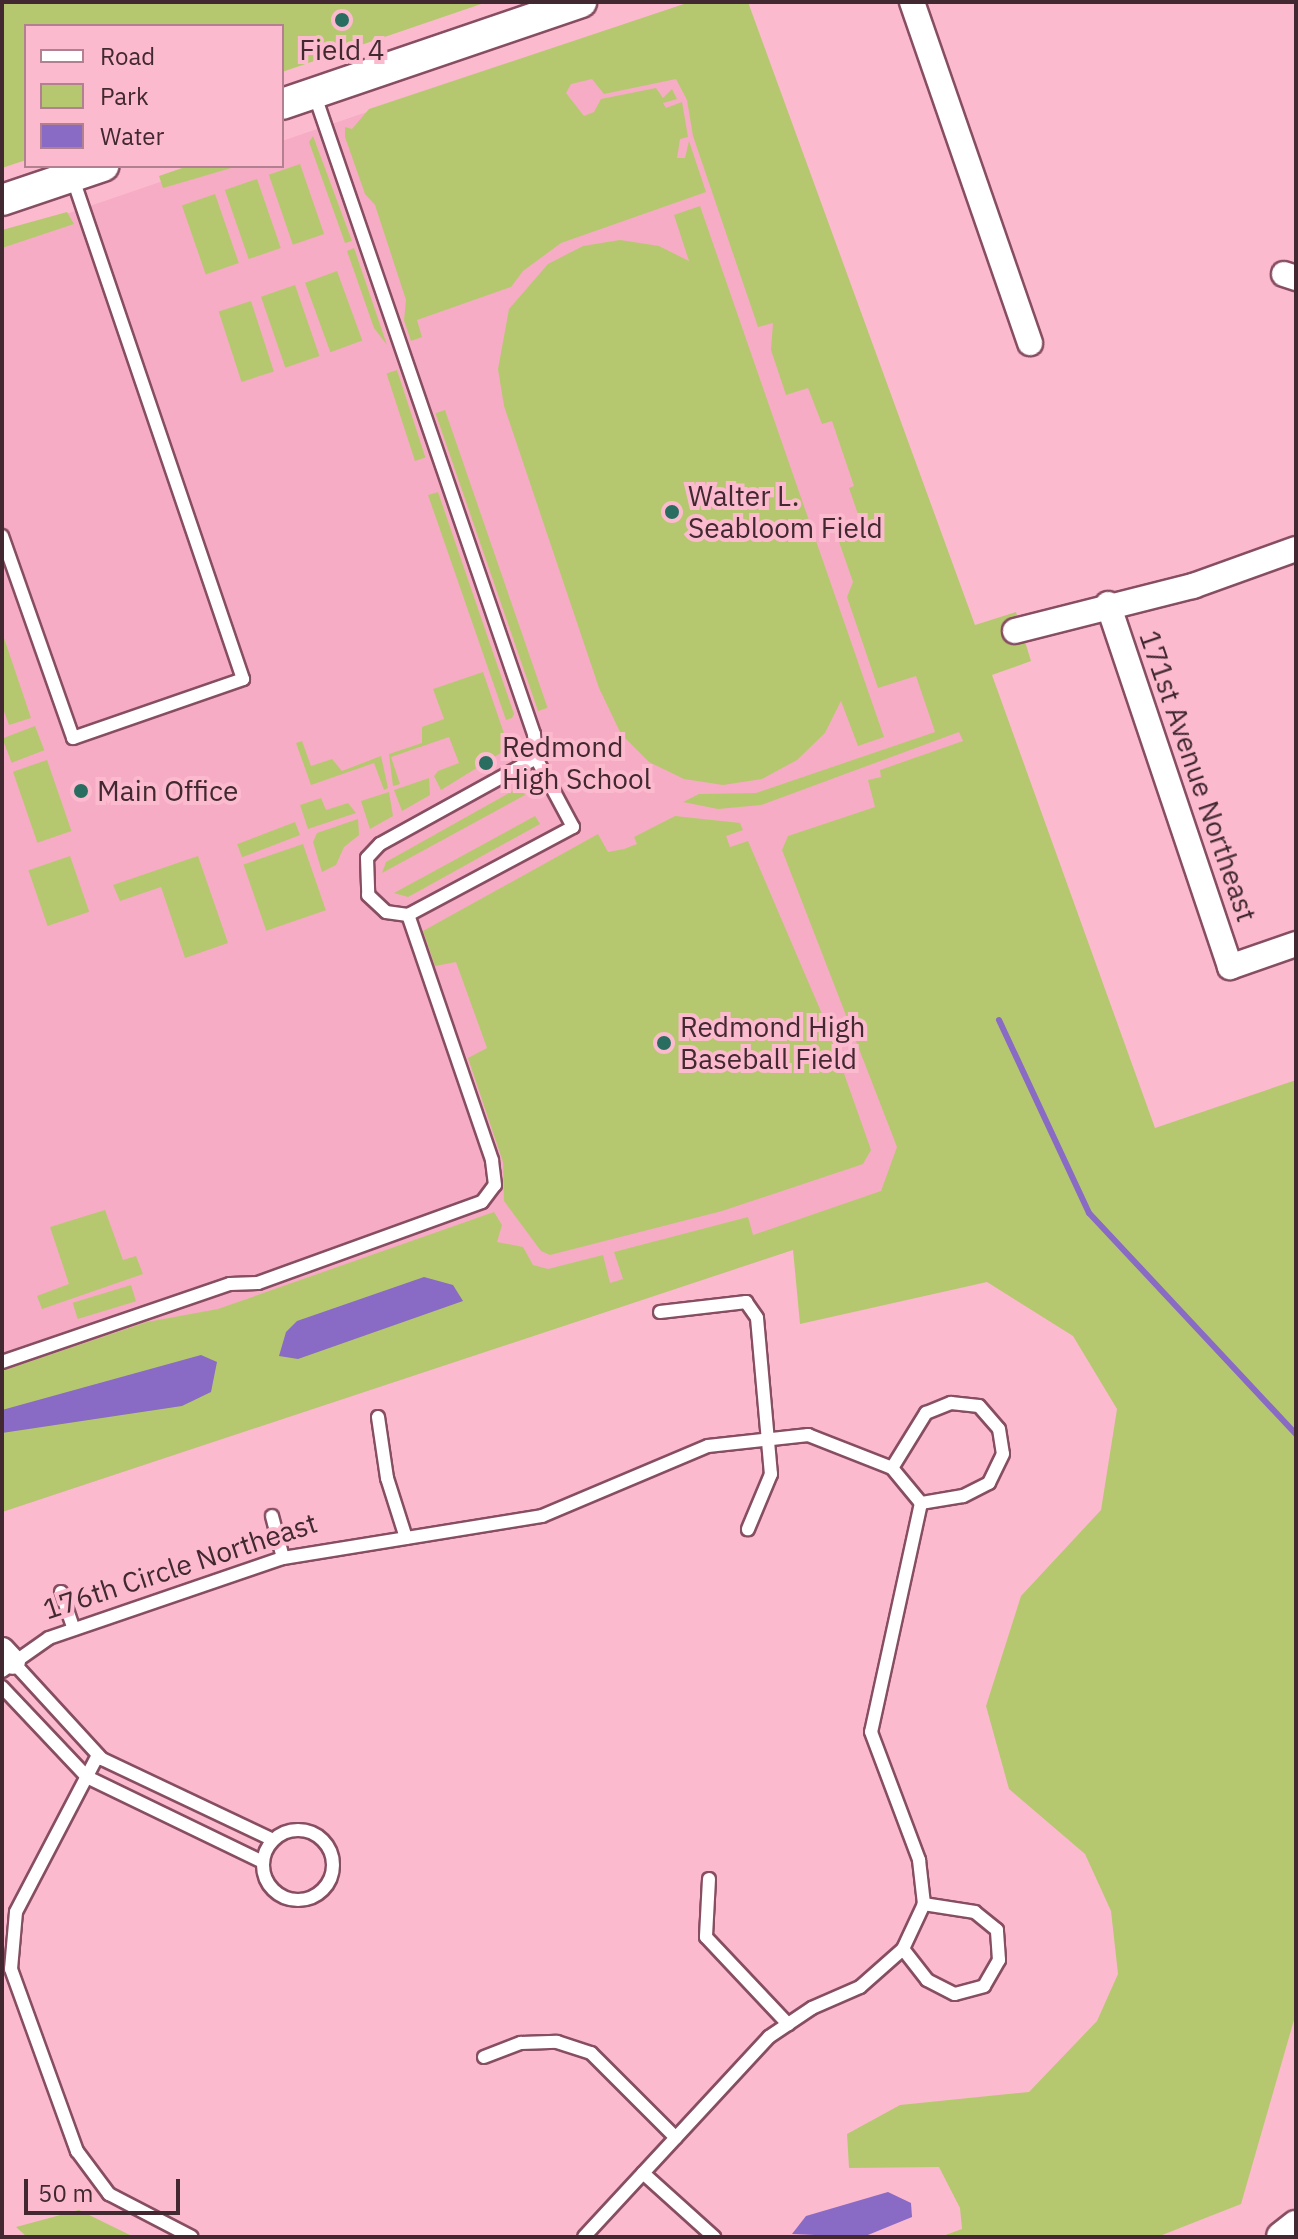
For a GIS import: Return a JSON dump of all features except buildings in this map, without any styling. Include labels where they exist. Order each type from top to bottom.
[{"type":"street","points":[[284,103],[581,2]]},
{"type":"street","points":[[912,2],[1030,343]]},
{"type":"street","points":[[2,200],[97,168]]},
{"type":"street","points":[[1015,631],[1108,604],[1193,586],[1296,549]]},
{"type":"street","name":"171st Avenue Northeast","points":[[1108,604],[1230,967],[1296,944]]},
{"type":"street","points":[[1282,2237],[1296,2226]]},
{"type":"lane","points":[[314,93],[534,734],[536,758],[573,827],[408,915],[386,912],[368,895],[367,858],[380,844],[536,758]]},
{"type":"lane","points":[[2,536],[73,738],[243,679],[72,176]]},
{"type":"lane","points":[[2,1362],[230,1284],[258,1283],[482,1202],[495,1185],[492,1160],[408,915]]},
{"type":"lane","points":[[660,1312],[746,1302],[757,1318],[771,1439],[771,1474],[748,1529]]},
{"type":"lane","points":[[584,2237],[769,2037],[860,1987],[903,1949],[924,1904],[919,1860],[871,1732],[921,1503],[963,1496],[989,1483],[1003,1454],[999,1429],[979,1406],[951,1403],[926,1413],[892,1468]]},
{"type":"lane","points":[[378,1417],[387,1478],[406,1538]]},
{"type":"lane","name":"176th Circle Northeast","points":[[273,1840],[98,1755],[6,1661],[74,1629],[283,1558],[542,1516],[708,1446],[808,1435],[892,1468],[921,1503]]},
{"type":"lane","points":[[272,1516],[283,1558]]},
{"type":"lane","points":[[61,1592],[74,1629]]},
{"type":"lane","points":[[2,1687],[87,1777],[263,1862]]},
{"type":"lane","points":[[98,1755],[16,1912],[11,1969],[77,2151],[109,2194],[192,2237]]},
{"type":"lane","points":[[299,1830],[318,1836],[330,1852],[329,1881],[316,1896],[287,1899],[270,1887],[263,1862],[273,1840],[299,1830]]},
{"type":"lane","points":[[709,1879],[706,1937],[788,2024]]},
{"type":"lane","points":[[903,1949],[927,1980],[955,1994],[984,1986],[999,1960],[997,1930],[975,1912],[924,1904]]},
{"type":"lane","points":[[484,2057],[521,2043],[557,2042],[591,2053],[676,2138]]},
{"type":"lane","points":[[643,2173],[714,2237]]},
{"type":"shaded area","name":"Redmond High School","points":[[690,2],[704,2],[1105,1146],[2,1512],[2,236],[201,168],[284,168],[284,140]]},
{"type":"green space","points":[[2,2],[487,2],[284,71],[284,24],[24,24],[24,161],[2,168]]},
{"type":"green space","points":[[690,2],[748,2],[975,625],[1016,612],[1031,661],[992,675],[1155,1128],[1296,1080],[1296,2013],[1241,2204],[1157,2237],[940,2237],[962,2229],[960,2208],[939,2167],[849,2168],[847,2134],[900,2105],[1029,2092],[1097,2021],[1118,1974],[1111,1911],[1085,1854],[1009,1789],[986,1706],[1021,1596],[1101,1510],[1117,1409],[1073,1336],[987,1282],[800,1324],[793,1250],[2,1512],[2,1371],[147,1322],[218,1309],[494,1212],[502,1225],[497,1242],[523,1247],[533,1265],[548,1269],[603,1255],[610,1283],[623,1279],[614,1252],[748,1217],[753,1235],[881,1191],[897,1147],[782,850],[788,836],[875,807],[868,780],[881,777],[880,770],[963,741],[959,732],[761,805],[718,809],[683,802],[699,794],[756,793],[935,732],[916,676],[878,688],[847,597],[853,582],[837,536],[862,526],[849,488],[854,486],[832,421],[822,424],[808,388],[786,395],[771,350],[773,323],[758,327],[693,136],[687,100],[676,79],[604,94],[592,79],[571,84],[566,93],[584,116],[594,112],[601,99],[656,88],[663,98],[672,89],[677,99],[663,103],[666,108],[682,102],[688,137],[680,139],[677,158],[685,158],[689,141],[706,192],[561,243],[523,271],[511,287],[417,320],[422,337],[411,341],[404,320],[406,300],[375,205],[365,194],[345,137],[345,127],[352,129],[369,109]]},
{"type":"green space","points":[[313,136],[352,241],[345,243],[309,142]]},
{"type":"green space","points":[[300,164],[324,234],[293,245],[269,175]]},
{"type":"green space","points":[[182,168],[231,168],[163,188],[159,176]]},
{"type":"green space","points":[[257,179],[281,248],[249,259],[225,190]]},
{"type":"green space","points":[[215,194],[239,263],[206,274],[182,205]]},
{"type":"green space","points":[[700,206],[884,737],[858,746],[841,701],[825,733],[797,760],[762,779],[723,785],[684,779],[649,762],[621,734],[599,688],[504,406],[498,369],[509,309],[548,264],[583,246],[620,240],[659,246],[689,261],[674,215]]},
{"type":"green space","points":[[67,212],[74,224],[2,248],[2,230]]},
{"type":"green space","points":[[354,248],[387,345],[374,328],[347,251]]},
{"type":"green space","points":[[337,271],[362,341],[330,352],[305,283]]},
{"type":"green space","points":[[295,285],[319,356],[285,368],[261,297]]},
{"type":"green space","points":[[251,301],[274,371],[242,382],[219,312]]},
{"type":"green space","points":[[397,370],[425,457],[415,461],[387,373]]},
{"type":"green space","points":[[445,410],[548,708],[538,711],[436,413]]},
{"type":"green space","points":[[438,492],[514,714],[506,720],[428,495]]},
{"type":"green space","points":[[2,632],[31,718],[9,725],[2,706]]},
{"type":"green space","points":[[483,672],[509,748],[441,790],[434,776],[438,771],[459,763],[449,737],[391,757],[400,784],[393,786],[389,754],[422,743],[422,727],[444,719],[433,689]]},
{"type":"green space","points":[[35,726],[44,750],[12,763],[2,739]]},
{"type":"green space","points":[[302,741],[311,766],[332,759],[342,771],[381,756],[388,788],[384,790],[374,763],[311,785],[296,743]]},
{"type":"green space","points":[[47,760],[71,831],[37,843],[13,772]]},
{"type":"green space","points":[[429,778],[430,795],[402,811],[394,790]]},
{"type":"green space","points":[[520,787],[525,795],[382,873],[386,862]]},
{"type":"green space","points":[[389,792],[393,816],[370,829],[361,801]]},
{"type":"green space","points":[[321,798],[326,810],[348,803],[356,813],[308,829],[300,805]]},
{"type":"green space","points":[[535,816],[540,824],[419,891],[408,897],[394,893]]},
{"type":"green space","name":"Redmond High Baseball Field","points":[[675,816],[740,823],[743,830],[726,836],[730,847],[748,841],[828,1028],[871,1150],[863,1164],[722,1211],[550,1255],[541,1251],[504,1201],[503,1162],[468,1058],[487,1048],[456,962],[435,966],[423,931],[598,834],[608,852],[624,849],[637,844],[634,837]]},
{"type":"green space","points":[[358,819],[359,835],[344,847],[336,865],[322,872],[313,842],[317,833]]},
{"type":"green space","points":[[295,822],[300,835],[242,857],[237,844]]},
{"type":"green space","points":[[303,844],[326,910],[266,931],[243,865]]},
{"type":"green space","points":[[70,856],[89,912],[48,926],[28,870]]},
{"type":"green space","points":[[198,856],[228,943],[185,958],[161,887],[120,901],[113,885]]},
{"type":"green space","points":[[105,1210],[123,1260],[136,1256],[143,1274],[42,1309],[37,1296],[69,1284],[50,1227]]},
{"type":"green space","points":[[131,1285],[136,1301],[78,1319],[73,1303]]},
{"type":"green space","points":[[79,2210],[134,2237],[27,2237],[16,2227]]},
{"type":"water","points":[[424,1277],[453,1285],[463,1301],[298,1359],[279,1356],[286,1332],[297,1321]]},
{"type":"water","points":[[201,1355],[217,1362],[211,1392],[182,1406],[2,1433],[2,1410]]},
{"type":"water","points":[[888,2192],[911,2203],[912,2217],[863,2237],[792,2234],[806,2216]]},
{"type":"waterway","points":[[999,1020],[1089,1213],[1296,1434]]},
{"type":"place","name":"Field 4","points":[[342,20]]},
{"type":"place","name":"Walter L. Seabloom Field","points":[[672,512]]},
{"type":"place","name":"Redmond High School","points":[[486,763]]},
{"type":"place","name":"Main Office","points":[[81,791]]},
{"type":"place","name":"Redmond High Baseball Field","points":[[664,1043]]}]
